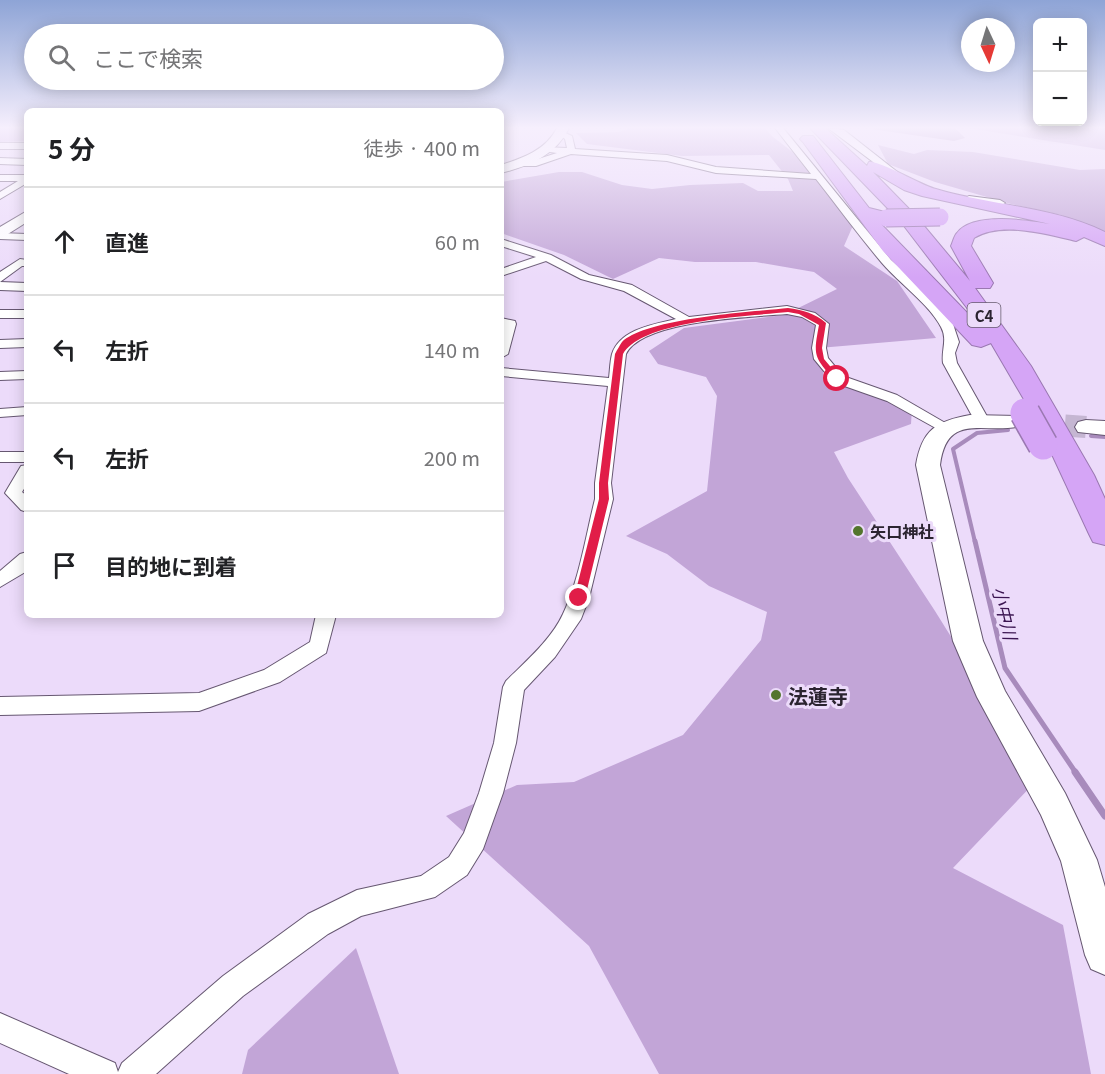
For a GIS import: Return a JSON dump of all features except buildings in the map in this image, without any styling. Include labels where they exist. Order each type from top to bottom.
[{"type":"highway","points":[[837,178],[859,209],[880,216],[938,215],[1022,220],[1105,240]]},
{"type":"highway","name":"C4","points":[[872,178],[940,254],[1010,350],[1061,438],[1105,534]]},
{"type":"highway","name":"C4","points":[[876,178],[948,255],[985,305],[1088,432],[1105,503]]},
{"type":"highway","points":[[894,178],[920,192],[953,200],[1038,214],[1079,232],[1105,249]]},
{"type":"highway","points":[[880,216],[869,222],[890,248],[977,335],[996,360],[1019,417],[1043,445],[1105,548]]},
{"type":"highway","points":[[1079,232],[1035,226],[994,225],[974,230],[961,242],[963,254],[1050,394],[1088,432]]},
{"type":"street","points":[[3,178],[24,179]]},
{"type":"street","points":[[820,178],[887,262],[915,288],[948,327],[952,342],[948,353],[950,363],[981,420]]},
{"type":"street","points":[[902,178],[918,187],[938,193],[1000,203]]},
{"type":"street","points":[[0,195],[24,181]]},
{"type":"street","points":[[0,235],[24,217]]},
{"type":"street","points":[[0,235],[24,237]]},
{"type":"street","points":[[504,243],[547,257],[585,277],[628,288],[676,313],[686,321]]},
{"type":"street","points":[[504,272],[547,257]]},
{"type":"street","points":[[0,278],[20,262],[24,262]]},
{"type":"street","points":[[0,286],[24,286]]},
{"type":"street","points":[[133,1074],[233,986],[318,924],[357,903],[426,888],[458,866],[474,840],[491,793],[505,743],[514,687],[554,643],[571,619],[579,598],[604,499],[603,483],[619,354],[625,343],[647,333],[686,321],[788,310],[808,315],[823,324],[819,348],[820,359],[837,379],[892,398],[946,428]]},
{"type":"street","points":[[0,314],[24,314]]},
{"type":"street","points":[[504,323],[510,324],[504,344]]},
{"type":"street","points":[[0,344],[24,343]]},
{"type":"street","points":[[504,372],[616,383]]},
{"type":"street","points":[[0,376],[24,375]]},
{"type":"street","points":[[0,413],[24,411]]},
{"type":"street","points":[[1019,417],[981,420],[955,424],[946,428],[934,437],[928,450],[928,465],[968,641],[992,697],[1053,804],[1079,860],[1105,955]]},
{"type":"street","points":[[0,457],[24,457]]},
{"type":"street","points":[[24,475],[14,493],[24,503]]},
{"type":"street","points":[[0,580],[24,561]]},
{"type":"street","points":[[0,706],[199,702],[272,676],[319,647],[325,618]]},
{"type":"street","points":[[0,1028],[104,1074]]},
{"type":"shaded area","points":[[524,178],[601,178],[622,185],[652,189],[743,183],[758,191],[793,191],[788,179],[817,178],[855,221],[844,246],[897,281],[936,338],[819,348],[824,378],[912,408],[911,424],[834,452],[848,478],[935,611],[1039,778],[953,868],[1063,925],[1091,1074],[659,1074],[589,946],[446,816],[517,785],[574,782],[683,735],[761,640],[767,612],[709,586],[667,554],[626,536],[707,491],[717,396],[706,377],[658,364],[649,351],[684,328],[784,315],[837,289],[814,272],[756,262],[695,262],[659,258],[613,279],[564,255],[504,234],[504,181]]},
{"type":"shaded area","points":[[925,178],[1105,178],[1105,233],[1061,215],[1011,204]]},
{"type":"shaded area","points":[[356,948],[399,1074],[242,1074],[248,1050]]},
{"type":"waterway","name":"小中川","points":[[975,542],[953,449],[977,433],[1008,430]]},
{"type":"waterway","name":"小中川","points":[[1091,436],[1105,437]]},
{"type":"waterway","name":"小中川","points":[[975,541],[1005,668],[1076,773]]},
{"type":"waterway","name":"小中川","points":[[1075,772],[1105,816]]},
{"type":"tunnel","points":[[1032,423],[1086,427]]},
{"type":"place","name":"矢口神社","points":[[858,531]]},
{"type":"place","name":"法蓮寺","points":[[776,695]]},
{"type":"route","points":[[579,598],[604,499],[603,483],[611,436],[619,354],[625,343],[647,333],[686,321],[788,310],[800,312],[816,318],[823,324],[824,329],[819,348],[820,359],[837,379]]}]
